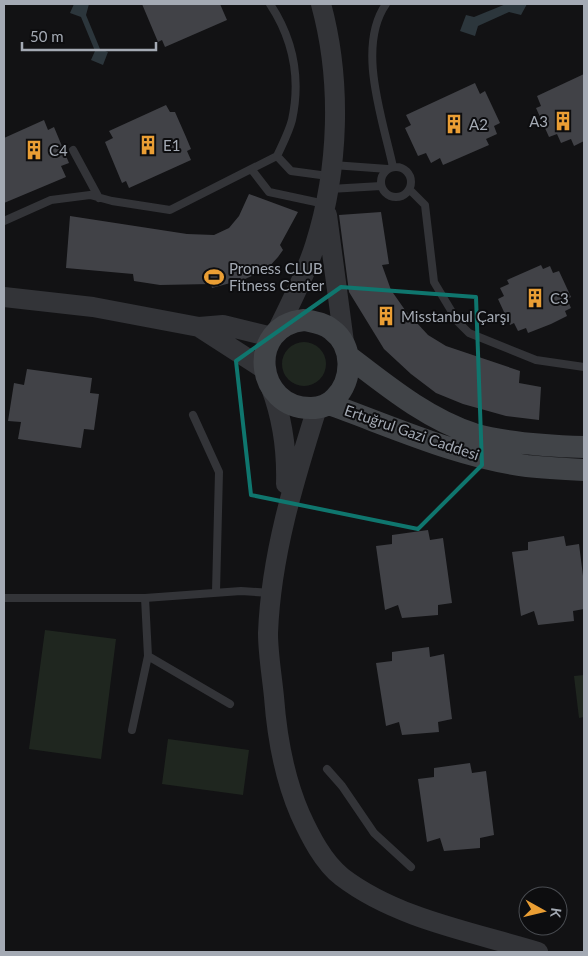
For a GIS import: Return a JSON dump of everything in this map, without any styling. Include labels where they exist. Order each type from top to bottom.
[{"type":"main road","points":[[304,320],[318,323],[332,330],[346,349],[348,372],[344,387],[323,406],[293,406],[281,398],[267,379],[265,354],[275,333],[291,321],[304,320]]},
{"type":"main road","name":"Ertuğrul Gazi Caddesi","points":[[346,349],[429,414],[474,434],[519,441],[584,447]]},
{"type":"main road","name":"Ertuğrul Gazi Caddesi","points":[[323,406],[446,447],[494,459],[526,466],[584,470]]},
{"type":"street","points":[[321,4],[330,37],[334,87],[329,184],[346,349]]},
{"type":"street","points":[[4,297],[93,307],[199,327],[223,325],[275,333],[315,246],[329,184]]},
{"type":"street","points":[[199,327],[267,379],[280,414],[287,459],[285,513],[272,593],[268,634],[275,718],[282,762],[292,796],[307,829],[323,856],[340,875],[370,896],[413,914],[538,952]]},
{"type":"street","points":[[285,513],[323,406]]},
{"type":"lane","points":[[4,222],[52,200],[90,196],[170,210],[277,156],[292,120],[296,79],[292,52],[280,20],[270,4]]},
{"type":"lane","points":[[386,4],[374,30],[373,79],[390,168]]},
{"type":"lane","points":[[73,150],[98,198]]},
{"type":"lane","points":[[277,156],[291,171],[329,184],[381,186]]},
{"type":"lane","points":[[252,170],[269,192],[329,184],[390,168],[403,168],[410,175],[410,190],[426,205],[434,282],[458,322],[470,333],[536,360],[584,367]]},
{"type":"lane","points":[[390,168],[382,176],[381,186],[387,194],[397,197],[410,190]]},
{"type":"lane","points":[[193,415],[219,472],[216,592]]},
{"type":"lane","points":[[4,598],[145,598],[216,592],[272,593]]},
{"type":"lane","points":[[132,730],[148,656],[145,598]]},
{"type":"lane","points":[[148,656],[230,704]]},
{"type":"lane","points":[[327,769],[342,786],[374,833],[411,866]]},
{"type":"highlighted area","points":[[341,287],[476,297],[482,465],[418,529],[251,495],[236,361]]},
{"type":"shaded area","points":[[74,4],[89,4],[86,15],[100,49],[108,52],[103,65],[91,60],[95,51],[81,17],[70,13]]},
{"type":"shaded area","points":[[506,4],[527,4],[521,15],[509,12],[478,26],[475,36],[460,31],[466,15],[474,17]]},
{"type":"shaded area","points":[[304,342],[316,346],[322,352],[326,364],[322,376],[316,382],[304,386],[292,382],[286,376],[282,364],[286,352],[292,346]]},
{"type":"shaded area","points":[[45,630],[116,639],[101,759],[29,749]]},
{"type":"shaded area","points":[[584,675],[584,717],[579,718],[574,676]]},
{"type":"shaded area","points":[[168,739],[249,750],[243,795],[162,784]]},
{"type":"building","points":[[142,4],[220,4],[227,20],[165,47],[162,40],[158,42]]},
{"type":"building","name":"A3","points":[[584,74],[584,141],[574,146],[571,139],[561,143],[557,134],[549,137],[536,108],[541,106],[537,96]]},
{"type":"building","name":"A2","points":[[475,83],[480,94],[485,91],[500,123],[494,126],[497,134],[486,139],[489,145],[443,165],[440,158],[431,163],[426,153],[418,156],[405,128],[411,125],[406,115]]},
{"type":"building","name":"E1","points":[[166,105],[170,112],[175,112],[191,149],[187,151],[191,160],[129,188],[126,181],[122,183],[105,142],[113,138],[109,131]]},
{"type":"building","name":"C4","points":[[44,120],[48,130],[54,127],[69,163],[61,166],[66,177],[4,203],[4,138]]},
{"type":"building","points":[[249,194],[298,212],[280,245],[283,250],[278,257],[267,269],[245,279],[212,288],[211,284],[160,285],[134,281],[133,274],[66,268],[70,216],[187,234],[214,235],[229,228],[239,216]]},
{"type":"building","name":"Misstanbul Çarşı","points":[[381,212],[389,264],[382,265],[391,290],[405,310],[428,335],[446,346],[520,371],[519,383],[541,387],[539,420],[506,416],[463,404],[436,393],[411,374],[384,349],[349,292],[339,215]]},
{"type":"building","name":"C3","points":[[541,265],[543,269],[550,266],[553,273],[559,271],[571,297],[567,299],[571,308],[565,311],[567,316],[551,324],[528,333],[526,328],[518,331],[514,323],[510,325],[498,299],[504,296],[500,288],[509,284],[507,280]]},
{"type":"building","points":[[27,369],[92,378],[90,393],[99,394],[94,430],[84,429],[81,448],[18,439],[21,422],[8,421],[14,383],[24,385]]},
{"type":"building","points":[[428,530],[430,540],[443,538],[452,603],[438,605],[438,615],[402,618],[398,605],[385,610],[376,546],[392,544],[392,535]]},
{"type":"building","points":[[564,536],[566,546],[579,544],[584,584],[584,609],[573,611],[574,621],[538,625],[534,611],[521,616],[512,552],[528,550],[528,542]]},
{"type":"building","points":[[429,647],[430,657],[444,654],[452,719],[438,722],[439,732],[402,735],[399,722],[386,726],[376,663],[392,661],[392,652]]},
{"type":"building","points":[[470,763],[472,773],[486,771],[494,835],[480,838],[480,848],[444,851],[440,838],[427,842],[418,779],[434,777],[434,768]]},
{"type":"place","name":"A3","points":[[563,121]]},
{"type":"place","name":"A2","points":[[454,124]]},
{"type":"place","name":"E1","points":[[148,145]]},
{"type":"place","name":"C4","points":[[34,150]]},
{"type":"place","name":"Proness CLUB Fitness Center","points":[[214,277]]},
{"type":"place","name":"C3","points":[[535,298]]},
{"type":"place","name":"Misstanbul Çarşı","points":[[386,316]]}]
